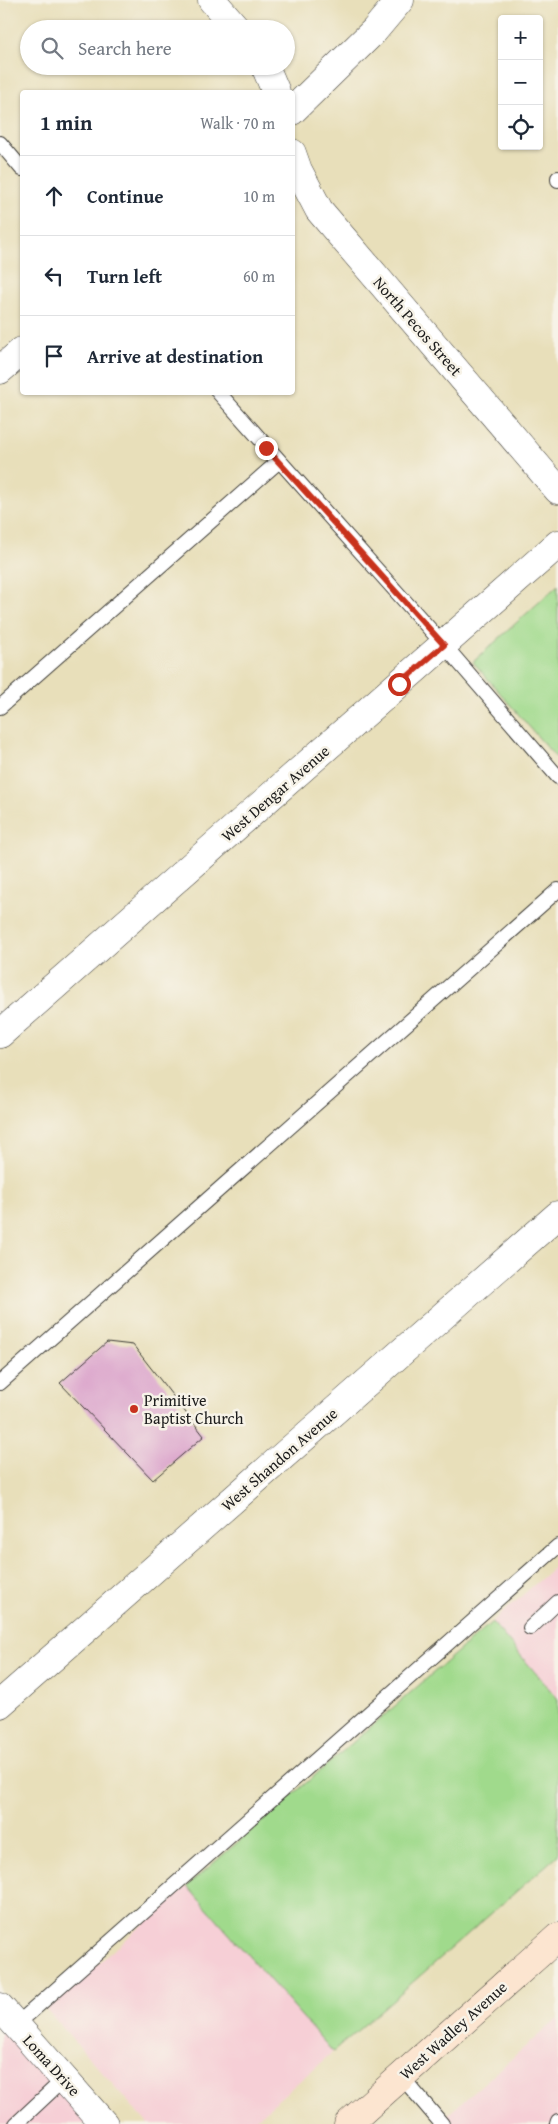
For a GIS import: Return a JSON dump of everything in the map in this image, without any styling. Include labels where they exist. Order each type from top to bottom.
[{"type":"main road","name":"West Wadley Avenue","points":[[353,2122],[401,2076],[558,1937]]},
{"type":"street","points":[[212,0],[229,20]]},
{"type":"street","points":[[295,108],[374,31],[400,0]]},
{"type":"street","points":[[269,75],[275,90]]},
{"type":"street","name":"North Pecos Street","points":[[295,162],[319,210],[558,490]]},
{"type":"street","points":[[0,370],[20,353]]},
{"type":"street","name":"West Dengar Avenue","points":[[0,1034],[554,548]]},
{"type":"street","name":"West Shandon Avenue","points":[[0,1704],[558,1215]]},
{"type":"street","name":"Loma Drive","points":[[8,2016],[104,2124]]},
{"type":"lane","points":[[0,144],[20,167]]},
{"type":"lane","points":[[221,395],[278,462],[444,645],[558,777]]},
{"type":"lane","points":[[0,707],[278,462]]},
{"type":"lane","points":[[0,1383],[558,890]]},
{"type":"lane","points":[[8,2016],[558,1546]]},
{"type":"lane","points":[[530,1628],[558,1602]]},
{"type":"lane","points":[[401,2076],[442,2124]]},
{"type":"lane","points":[[16,2124],[64,2080]]},
{"type":"shaded area","points":[[558,1564],[558,1699],[492,1622]]},
{"type":"shaded area","points":[[187,1886],[333,2052],[250,2124],[148,2124],[46,2009]]},
{"type":"shaded area","points":[[0,2009],[89,2124],[0,2124]]},
{"type":"shaded area","points":[[558,2018],[558,2124],[437,2124]]},
{"type":"green space","points":[[558,585],[558,760],[473,662]]},
{"type":"green space","points":[[492,1622],[558,1699],[558,1855],[333,2052],[187,1886]]},
{"type":"building","name":"Primitive Baptist Church","points":[[107,1342],[133,1345],[204,1436],[153,1480],[60,1383]]},
{"type":"place","name":"Primitive Baptist Church","points":[[134,1409]]},
{"type":"route","points":[[266,448],[444,645],[399,684]]}]
